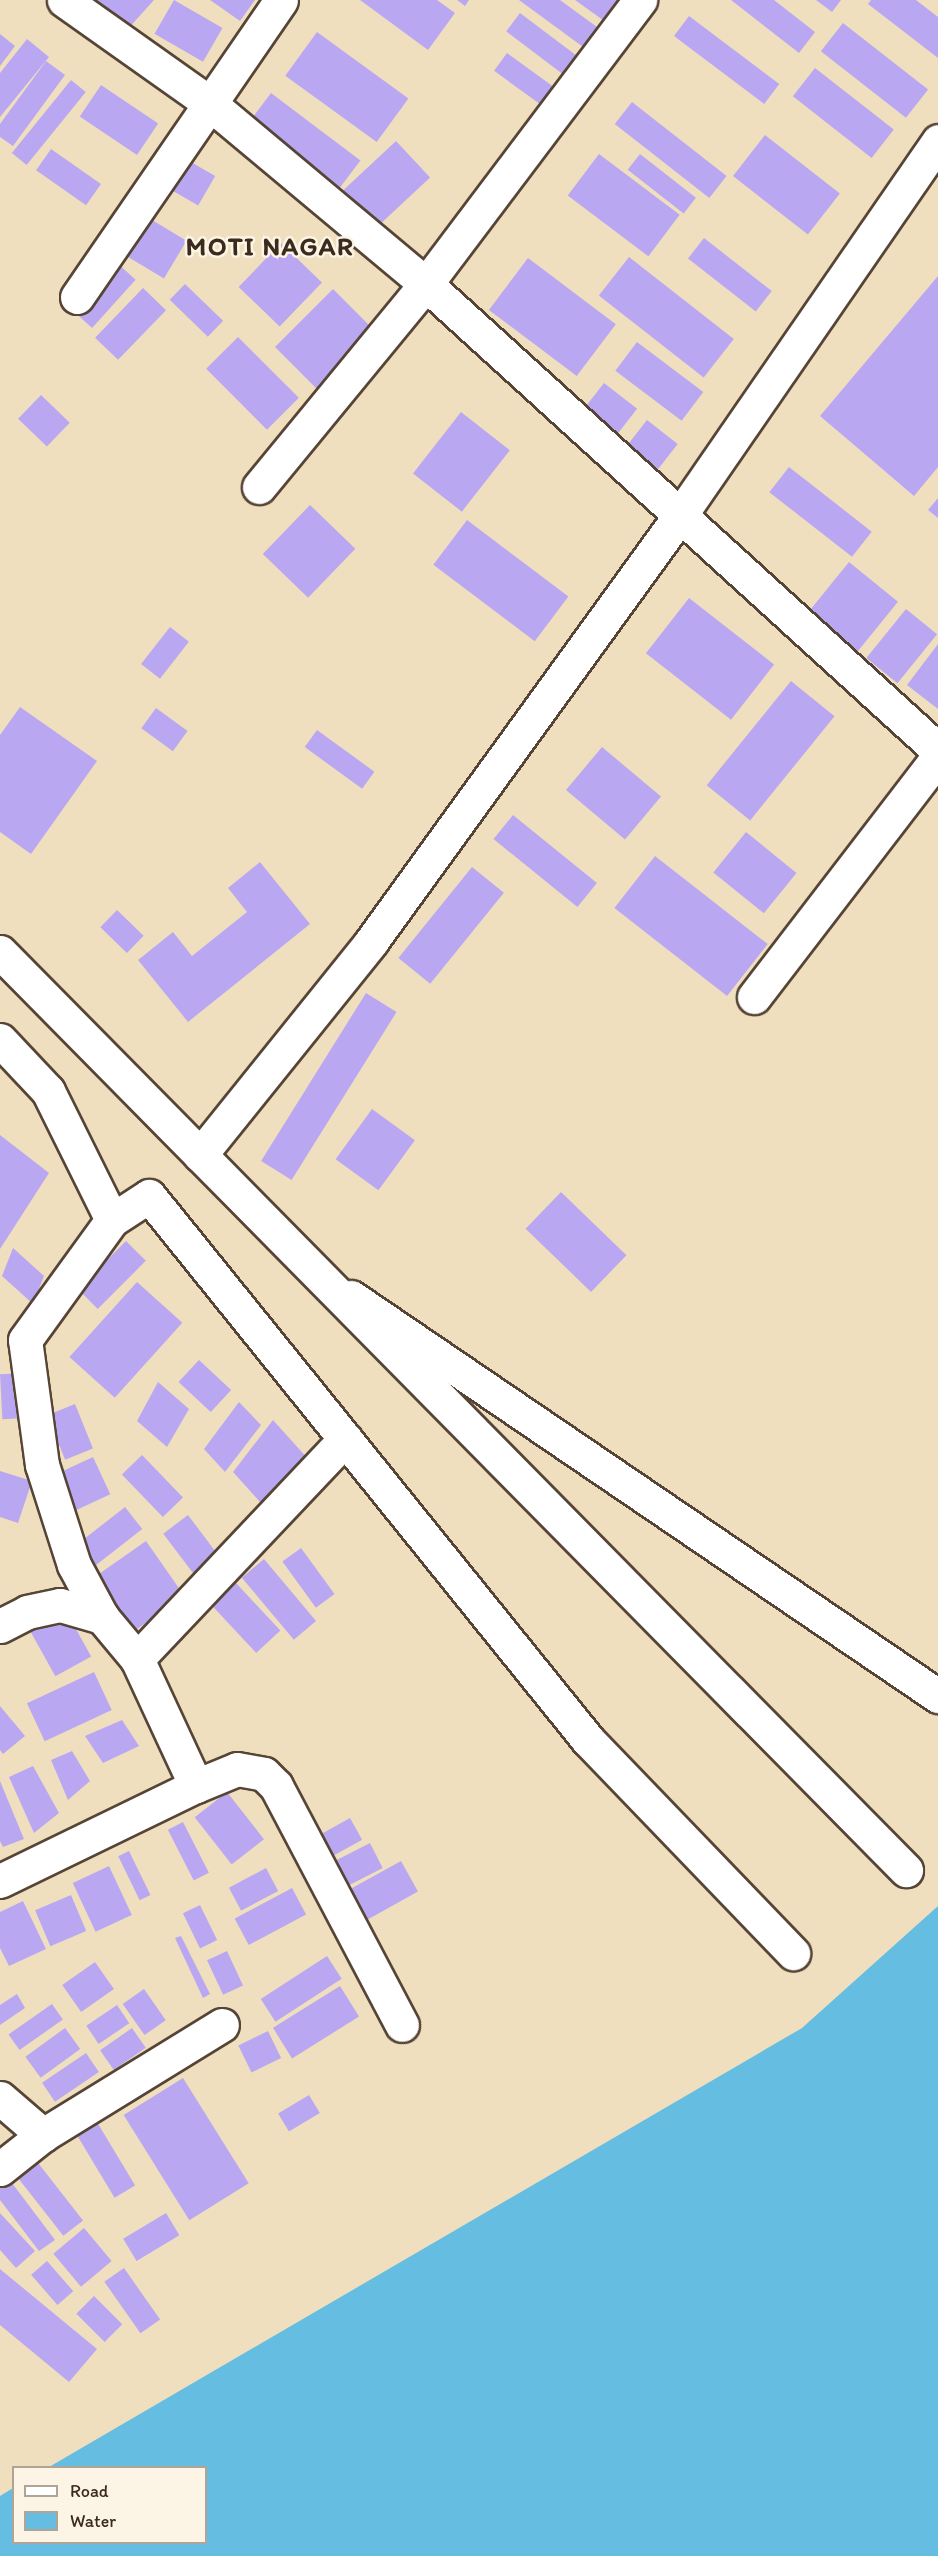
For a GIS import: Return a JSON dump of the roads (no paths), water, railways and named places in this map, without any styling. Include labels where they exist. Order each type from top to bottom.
[{"type":"street","points":[[64,0],[208,102],[426,284],[938,750]]},
{"type":"street","points":[[77,297],[208,102],[281,0]]},
{"type":"street","points":[[259,487],[426,284],[640,0]]},
{"type":"street","points":[[200,1155],[371,942],[681,514],[938,141]]},
{"type":"street","points":[[754,997],[938,757]]},
{"type":"street","points":[[0,952],[906,1870]]},
{"type":"street","points":[[0,1040],[48,1091],[112,1220]]},
{"type":"street","points":[[196,1786],[137,1659],[102,1617],[74,1565],[42,1465],[25,1340],[112,1220],[149,1196],[588,1740],[793,1953]]},
{"type":"street","points":[[315,1272],[938,1696]]},
{"type":"street","points":[[137,1659],[345,1439]]},
{"type":"street","points":[[0,1626],[27,1612],[60,1605],[102,1617]]},
{"type":"street","points":[[0,1881],[196,1786],[250,1769],[276,1786],[402,2025]]},
{"type":"street","points":[[0,2169],[43,2135],[222,2025]]},
{"type":"street","points":[[0,2098],[43,2135]]},
{"type":"water","points":[[938,1906],[938,2556],[0,2556],[0,2496],[12,2489],[12,2544],[207,2544],[207,2466],[51,2466],[802,2028]]},
{"type":"district","name":"MOTI NAGAR","points":[[270,247]]}]
